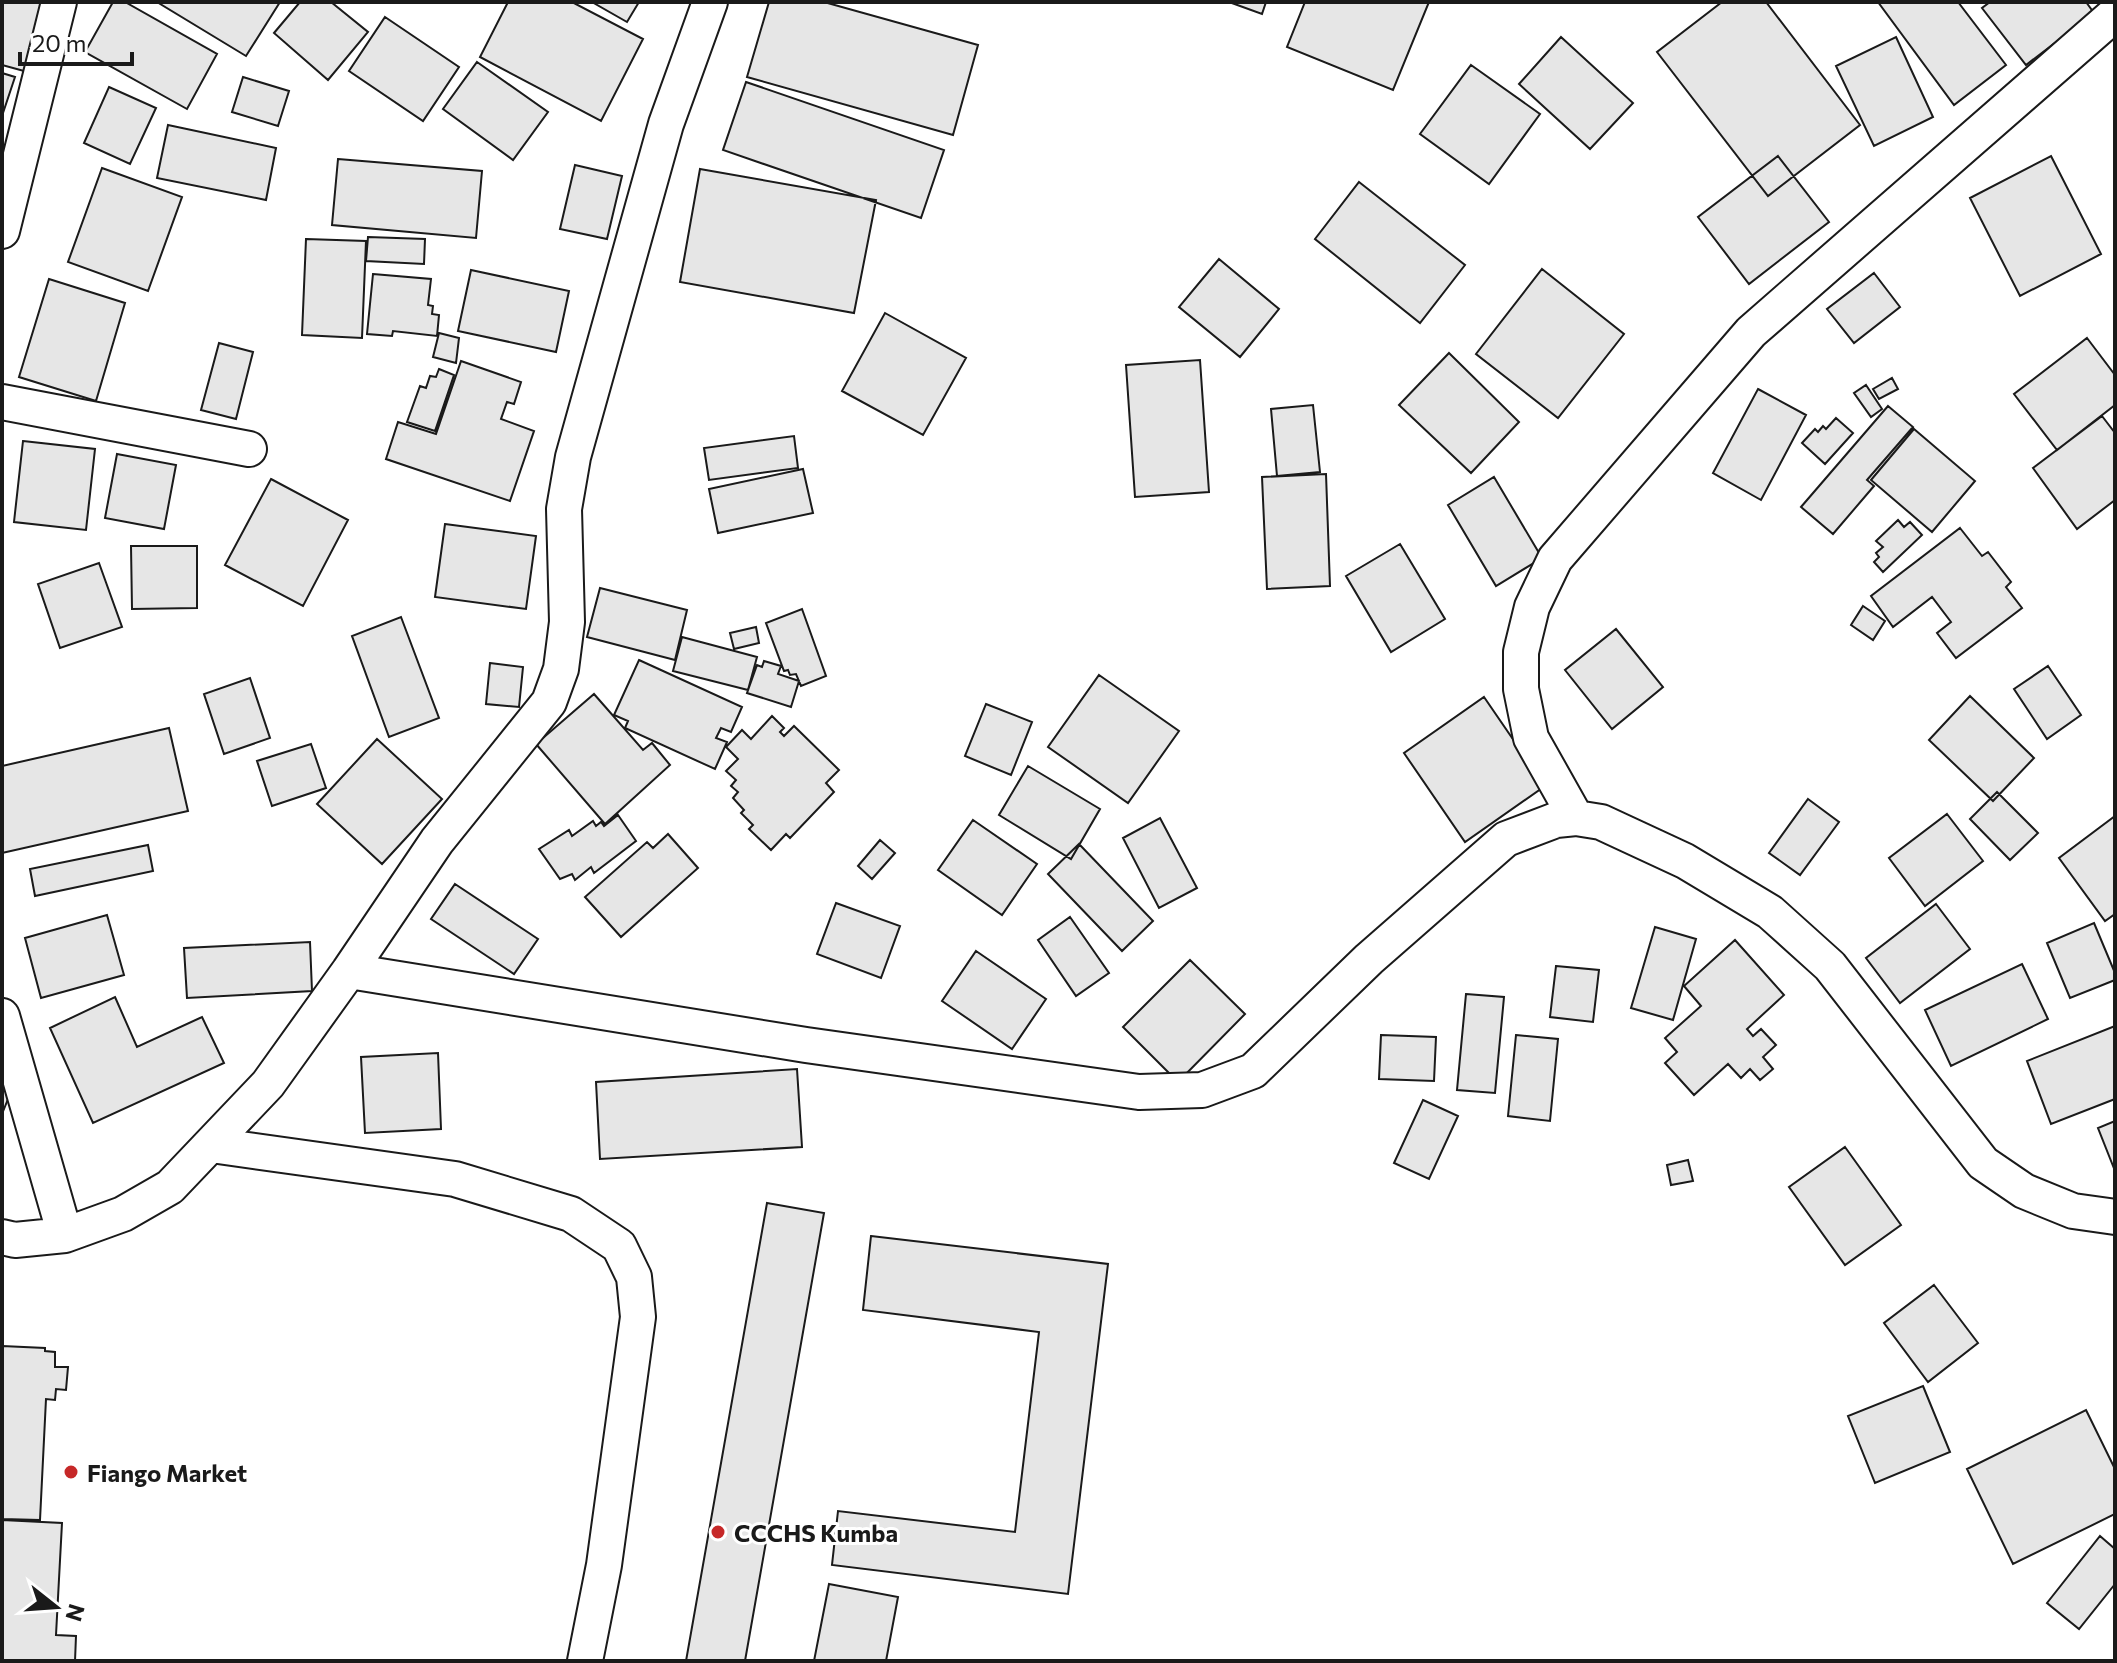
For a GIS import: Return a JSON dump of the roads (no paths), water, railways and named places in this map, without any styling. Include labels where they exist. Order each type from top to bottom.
[{"type":"street","points":[[2,231],[59,2]]},
{"type":"street","points":[[2,1237],[15,1240],[65,1235],[123,1214],[170,1187],[268,1084],[437,841],[549,702],[561,669],[567,622],[564,509],[573,457],[666,124],[710,2]]},
{"type":"street","points":[[1576,818],[1531,738],[1521,689],[1521,652],[1532,607],[1555,559],[1751,332],[2115,14]]},
{"type":"street","points":[[2,402],[249,449]]},
{"type":"street","points":[[349,971],[806,1045],[1139,1092],[1202,1090],[1253,1071],[1369,959],[1506,839],[1556,820],[1576,818],[1601,822],[1685,861],[1770,912],[1830,966],[1983,1163],[2024,1191],[2073,1211],[2115,1217]]},
{"type":"street","points":[[2,1016],[65,1235]]},
{"type":"street","points":[[211,1145],[455,1179],[571,1214],[619,1246],[634,1277],[638,1317],[604,1565],[585,1661]]},
{"type":"place","name":"Fiango Market","points":[[71,1472]]},
{"type":"place","name":"CCCHS Kumba","points":[[718,1532]]}]
